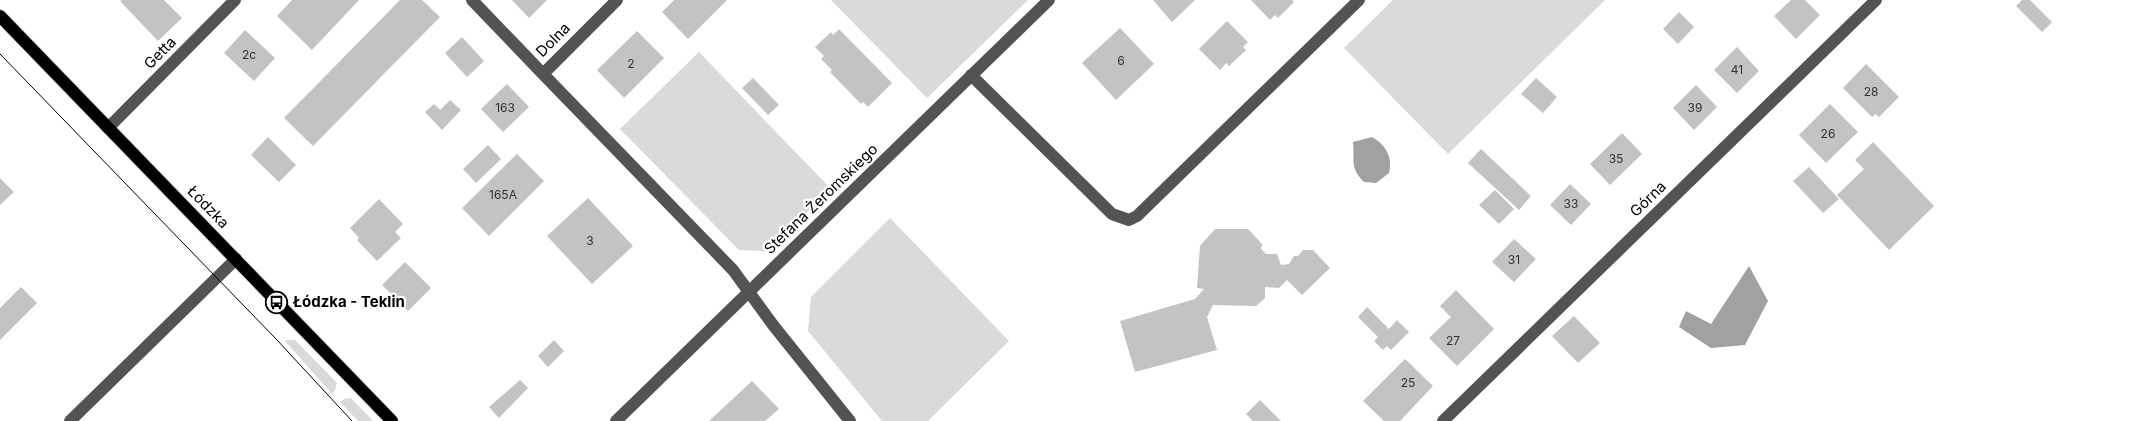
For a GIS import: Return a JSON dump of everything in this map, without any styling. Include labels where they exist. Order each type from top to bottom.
[{"type":"main road","name":"Łódzka","points":[[0,16],[392,421]]},
{"type":"street","name":"Getta","points":[[108,128],[235,0]]},
{"type":"street","name":"Dolna","points":[[472,0],[543,74],[616,0]]},
{"type":"street","name":"Stefana Żeromskiego","points":[[616,421],[1049,0]]},
{"type":"street","points":[[971,76],[1112,214],[1129,220],[1137,216],[1359,0]]},
{"type":"street","name":"Górna","points":[[1443,421],[1876,0]]},
{"type":"street","points":[[543,74],[733,270],[748,292],[850,421]]},
{"type":"street","points":[[70,421],[236,259]]},
{"type":"shaded area","points":[[831,0],[1028,0],[927,98]]},
{"type":"shaded area","points":[[1393,0],[1605,0],[1448,154],[1344,48]]},
{"type":"shaded area","points":[[699,52],[831,189],[767,251],[739,250],[620,129]]},
{"type":"shaded area","points":[[1372,137],[1385,148],[1390,162],[1389,173],[1376,183],[1364,182],[1354,168],[1353,142]]},
{"type":"shaded area","points":[[890,218],[1009,341],[928,421],[882,421],[808,331],[811,297]]},
{"type":"shaded area","points":[[1749,266],[1768,301],[1745,345],[1711,348],[1679,327],[1686,311],[1711,324]]},
{"type":"shaded area","points":[[295,340],[337,383],[332,394],[285,341]]},
{"type":"shaded area","points":[[351,398],[373,421],[358,421],[340,402]]},
{"type":"building","points":[[164,0],[182,18],[158,41],[120,1]]},
{"type":"building","points":[[292,0],[359,0],[312,50],[277,16]]},
{"type":"building","points":[[400,0],[422,0],[440,17],[313,146],[284,118]]},
{"type":"building","points":[[512,0],[547,0],[529,18]]},
{"type":"building","points":[[674,0],[727,0],[688,39],[662,12]]},
{"type":"building","points":[[1153,0],[1195,0],[1172,22]]},
{"type":"building","points":[[1251,0],[1292,0],[1294,2],[1278,18],[1275,15],[1270,20]]},
{"type":"building","points":[[1791,0],[1805,0],[1820,15],[1796,39],[1774,16]]},
{"type":"building","points":[[2022,0],[2030,0],[2052,22],[2042,32],[2016,6]]},
{"type":"building","points":[[1679,12],[1694,27],[1678,44],[1663,29]]},
{"type":"building","points":[[1227,21],[1248,42],[1243,47],[1246,50],[1229,66],[1226,63],[1220,70],[1199,49]]},
{"type":"building","points":[[1120,28],[1154,64],[1116,100],[1082,63]]},
{"type":"building","points":[[839,29],[892,83],[868,107],[863,102],[861,104],[830,72],[832,70],[821,59],[824,56],[815,47],[831,32],[833,35]]},
{"type":"building","points":[[245,30],[275,58],[254,81],[224,53]]},
{"type":"building","points":[[637,31],[664,58],[624,98],[597,70]]},
{"type":"building","points":[[462,37],[484,61],[467,77],[445,53]]},
{"type":"building","points":[[1737,47],[1759,71],[1737,93],[1714,70]]},
{"type":"building","points":[[1866,64],[1899,97],[1879,117],[1875,114],[1872,117],[1843,88]]},
{"type":"building","points":[[753,78],[779,105],[768,115],[742,88]]},
{"type":"building","points":[[1536,78],[1557,97],[1543,113],[1521,94]]},
{"type":"building","points":[[507,84],[529,107],[503,132],[481,109]]},
{"type":"building","points":[[1696,85],[1717,107],[1694,130],[1673,108]]},
{"type":"building","points":[[450,100],[461,110],[442,130],[425,112],[434,104],[440,110]]},
{"type":"building","points":[[1830,104],[1858,132],[1826,163],[1799,135]]},
{"type":"building","points":[[1622,133],[1642,154],[1610,185],[1590,164]]},
{"type":"building","points":[[268,137],[296,165],[279,182],[251,155]]},
{"type":"building","points":[[1873,142],[1934,206],[1889,250],[1837,195],[1864,169],[1855,160]]},
{"type":"building","points":[[488,145],[501,159],[476,183],[463,169]]},
{"type":"building","points":[[1481,149],[1531,196],[1519,210],[1468,163]]},
{"type":"building","points":[[517,154],[544,181],[489,236],[462,208]]},
{"type":"building","points":[[1809,167],[1839,199],[1823,213],[1793,181]]},
{"type":"building","points":[[0,178],[14,192],[0,205]]},
{"type":"building","points":[[1570,184],[1591,204],[1571,225],[1550,205]]},
{"type":"building","points":[[1495,190],[1514,209],[1499,224],[1479,205]]},
{"type":"building","points":[[588,198],[633,246],[592,284],[547,236]]},
{"type":"building","points":[[379,199],[403,224],[395,232],[401,238],[377,261],[357,240],[359,238],[350,228]]},
{"type":"building","points":[[1215,229],[1248,229],[1262,244],[1261,249],[1266,254],[1277,254],[1281,265],[1289,264],[1294,256],[1298,256],[1303,250],[1313,250],[1330,268],[1302,295],[1287,280],[1279,288],[1265,287],[1265,298],[1256,306],[1213,305],[1207,317],[1217,350],[1135,372],[1120,321],[1195,299],[1204,289],[1197,288],[1200,246]]},
{"type":"building","points":[[1514,239],[1536,259],[1514,282],[1492,262]]},
{"type":"building","points":[[405,262],[431,288],[408,311],[382,285]]},
{"type":"building","points":[[21,287],[37,303],[0,340],[0,308]]},
{"type":"building","points":[[1456,290],[1494,329],[1457,366],[1429,338],[1451,317],[1440,306]]},
{"type":"building","points":[[1367,307],[1389,329],[1397,320],[1409,332],[1391,350],[1387,346],[1383,350],[1374,341],[1378,337],[1358,317]]},
{"type":"building","points":[[1574,316],[1600,343],[1578,363],[1552,336]]},
{"type":"building","points":[[554,340],[564,351],[548,367],[538,356]]},
{"type":"building","points":[[1405,359],[1433,386],[1400,421],[1384,421],[1363,401]]},
{"type":"building","points":[[520,380],[528,388],[499,418],[489,407]]},
{"type":"building","points":[[752,381],[779,409],[765,421],[709,421]]},
{"type":"building","points":[[1260,400],[1281,421],[1253,421],[1246,414]]},
{"type":"tram line","points":[[0,54],[277,340],[352,421]]},
{"type":"place","name":"Łódzka - Teklin","points":[[277,302]]}]
